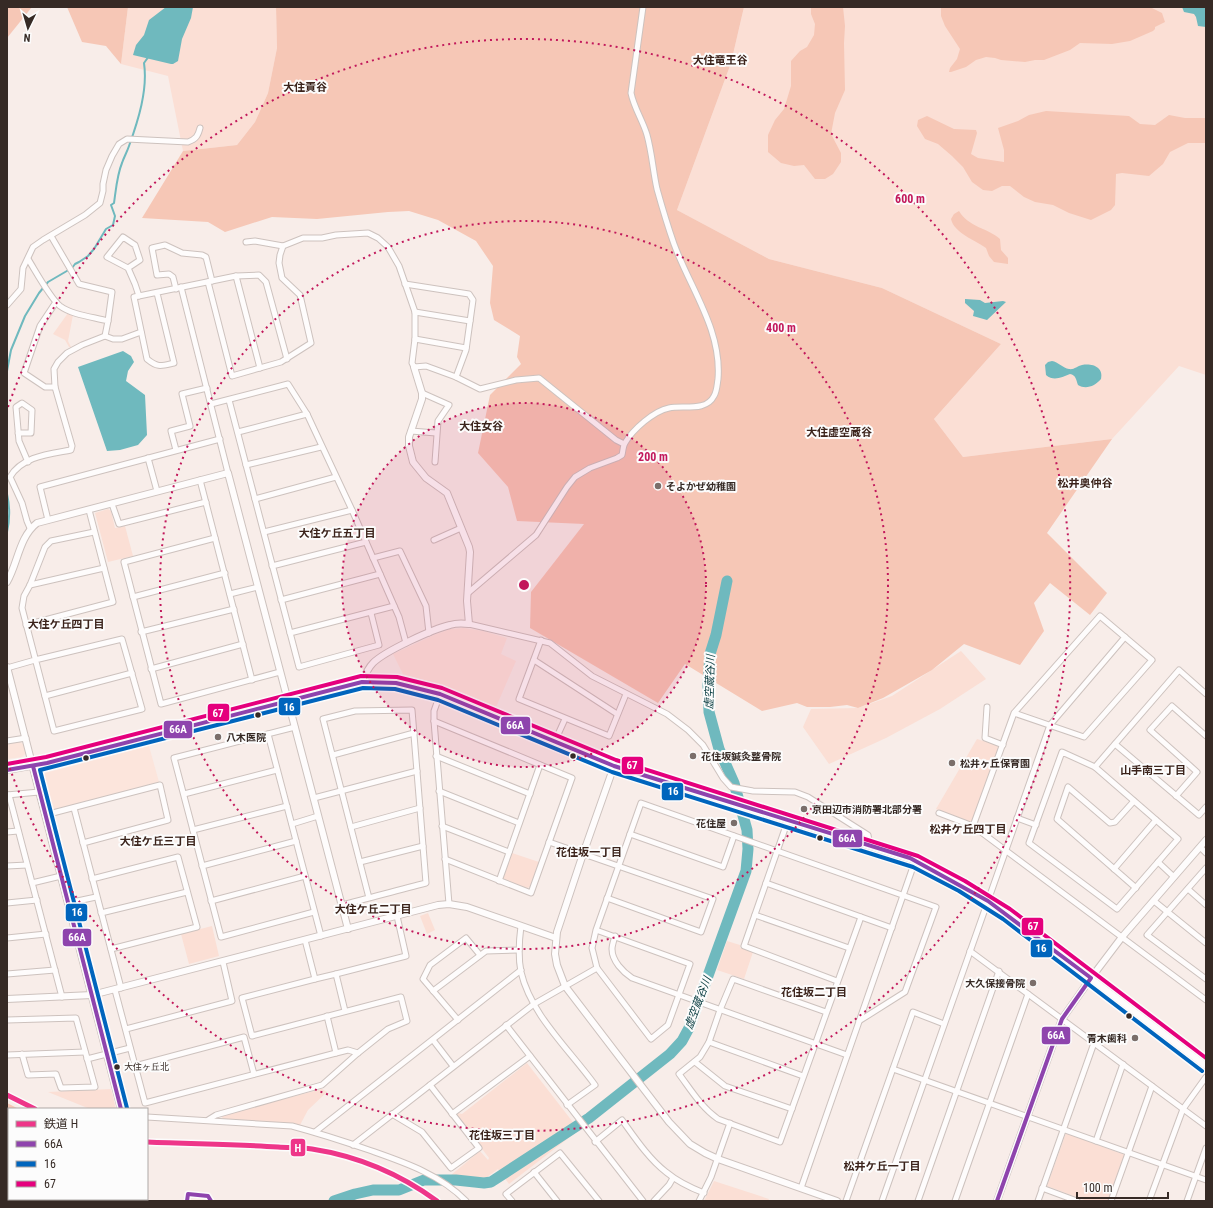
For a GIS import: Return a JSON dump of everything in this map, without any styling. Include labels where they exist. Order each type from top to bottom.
[{"type":"street","points":[[468,593],[536,535],[575,477],[590,468],[618,458],[622,455],[624,444],[635,430],[659,411],[671,407],[694,408],[706,404],[714,398],[717,389],[719,368],[712,329],[674,244],[658,189],[647,134],[631,93],[643,7]]},
{"type":"street","points":[[7,305],[21,289],[23,268],[33,247],[86,215],[100,203],[106,170],[112,156],[120,144],[127,139],[188,142],[198,136],[200,128]]},
{"type":"street","points":[[246,242],[256,241],[283,246],[303,238],[322,238],[336,235],[368,233],[378,238],[388,247],[399,266],[415,312],[415,340],[412,363],[422,393],[422,399],[411,430],[409,446],[413,462],[426,478],[446,493],[462,528],[470,552],[467,600],[468,624]]},
{"type":"street","points":[[52,236],[79,284],[112,292],[105,336]]},
{"type":"street","points":[[128,268],[140,260],[135,245],[123,237],[107,258],[128,268],[135,284],[138,296]]},
{"type":"street","points":[[283,246],[279,263],[282,278],[300,295],[311,343],[281,362],[232,376],[210,281],[206,257],[202,255],[182,253],[165,245],[152,248],[157,275],[169,274],[173,277],[178,288],[207,388],[348,929]]},
{"type":"street","points":[[28,259],[47,290],[59,306],[108,321]]},
{"type":"street","points":[[157,293],[174,363],[160,366],[153,364],[147,359],[134,297],[236,276],[259,275],[266,282],[287,359]]},
{"type":"street","points":[[236,276],[260,368]]},
{"type":"street","points":[[405,284],[469,294],[473,300],[466,348],[456,377]]},
{"type":"street","points":[[55,387],[45,388],[24,373],[40,326],[56,302]]},
{"type":"street","points":[[415,312],[470,321]]},
{"type":"street","points":[[30,528],[22,503],[8,477],[18,466],[50,453],[71,450],[72,446],[55,387],[54,369],[58,362],[67,353],[82,345],[105,336],[113,339],[122,339],[141,332]]},
{"type":"street","points":[[415,340],[466,348]]},
{"type":"street","points":[[414,367],[426,366],[456,377],[480,389],[516,380],[540,378],[616,440],[624,444]]},
{"type":"street","points":[[211,404],[288,384],[307,414],[321,447],[352,510],[399,617],[406,643]]},
{"type":"street","points":[[176,450],[170,431],[190,426],[182,394],[207,388]]},
{"type":"street","points":[[422,393],[449,405],[438,421],[435,462]]},
{"type":"street","points":[[229,400],[299,667],[379,645],[371,612]]},
{"type":"street","points":[[18,433],[31,433],[32,410],[22,403],[16,407],[18,433],[19,441],[28,462]]},
{"type":"street","points":[[238,432],[307,414]]},
{"type":"street","points":[[411,430],[436,433]]},
{"type":"street","points":[[48,520],[40,487],[220,439]]},
{"type":"street","points":[[246,466],[321,447]]},
{"type":"street","points":[[148,458],[157,492]]},
{"type":"street","points":[[7,582],[30,528],[37,523],[228,473]]},
{"type":"street","points":[[255,499],[336,477]]},
{"type":"street","points":[[200,480],[252,680]]},
{"type":"street","points":[[112,504],[118,524],[206,502]]},
{"type":"street","points":[[26,625],[113,602],[88,510]]},
{"type":"street","points":[[264,532],[352,510]]},
{"type":"street","points":[[434,540],[462,528]]},
{"type":"street","points":[[94,532],[51,542],[45,547],[24,596],[22,608],[26,625],[35,660],[44,696],[54,731],[142,708],[122,639],[35,660],[7,668],[121,1108]]},
{"type":"street","points":[[215,538],[124,562],[161,704],[280,672]]},
{"type":"street","points":[[272,566],[366,542]]},
{"type":"street","points":[[373,558],[400,551],[426,606],[429,633]]},
{"type":"street","points":[[30,585],[104,568]]},
{"type":"street","points":[[133,597],[225,573]]},
{"type":"street","points":[[281,600],[380,574]]},
{"type":"street","points":[[230,594],[258,587]]},
{"type":"street","points":[[290,633],[394,606]]},
{"type":"street","points":[[141,632],[234,609]]},
{"type":"street","points":[[973,826],[1014,713],[1100,616],[1152,660],[1084,737],[1014,713]]},
{"type":"street","points":[[362,682],[373,663],[388,652],[452,624],[468,624],[541,640],[550,643],[562,651],[592,676],[667,714],[688,730],[703,745],[723,778],[731,787],[741,790],[795,792],[808,796],[868,835],[870,846]]},
{"type":"street","points":[[882,1201],[1050,725],[1125,637]]},
{"type":"street","points":[[541,640],[519,698],[565,719],[609,736],[626,694]]},
{"type":"street","points":[[151,669],[243,644]]},
{"type":"street","points":[[534,660],[618,714]]},
{"type":"street","points":[[1095,767],[1180,670],[1206,694]]},
{"type":"street","points":[[44,696],[132,673]]},
{"type":"street","points":[[7,770],[33,766],[151,737],[288,700],[362,682],[396,683],[419,688],[440,694],[614,766],[915,861],[988,901],[1206,1066]]},
{"type":"street","points":[[440,694],[434,712],[434,721],[449,904]]},
{"type":"street","points":[[1176,796],[1198,772],[1150,730],[1172,706],[1206,736]]},
{"type":"street","points":[[987,707],[985,738],[1003,745]]},
{"type":"street","points":[[342,905],[369,898],[426,883],[412,710],[355,711],[323,719],[369,898]]},
{"type":"street","points":[[555,741],[565,719]]},
{"type":"street","points":[[434,721],[572,778],[531,893],[445,859]]},
{"type":"street","points":[[295,727],[174,758],[220,937],[314,912]]},
{"type":"street","points":[[333,755],[414,733]]},
{"type":"street","points":[[268,734],[321,936]]},
{"type":"street","points":[[7,741],[26,738]]},
{"type":"street","points":[[1115,744],[1199,815],[1206,807]]},
{"type":"street","points":[[1062,752],[1095,767],[1178,839],[1117,909],[1029,842],[1062,752]]},
{"type":"street","points":[[436,756],[530,794]]},
{"type":"street","points":[[499,881],[540,765]]},
{"type":"street","points":[[614,766],[582,854],[559,924],[555,954],[557,965],[565,986],[642,1088],[669,1122],[690,1144],[705,1153],[837,1201]]},
{"type":"street","points":[[184,794],[277,770]]},
{"type":"street","points":[[314,798],[417,772]]},
{"type":"street","points":[[45,815],[160,785],[168,820],[83,843]]},
{"type":"street","points":[[1134,801],[1115,822],[1110,823],[1068,787],[1057,819],[1136,888]]},
{"type":"street","points":[[439,791],[519,823]]},
{"type":"street","points":[[39,792],[8,795],[62,997]]},
{"type":"street","points":[[596,930],[690,964],[681,996],[668,1025],[651,1039],[597,968],[592,948],[596,930],[641,803],[936,907],[905,992],[859,1021]]},
{"type":"street","points":[[193,830],[287,806]]},
{"type":"street","points":[[74,808],[96,897],[111,949],[130,1048],[145,1103],[348,1050],[358,1053]]},
{"type":"street","points":[[351,826],[420,808]]},
{"type":"street","points":[[939,813],[973,826],[1206,1000]]},
{"type":"street","points":[[292,824],[318,816]]},
{"type":"street","points":[[1017,818],[1036,825]]},
{"type":"street","points":[[788,820],[744,946],[837,981]]},
{"type":"street","points":[[1114,869],[1156,820]]},
{"type":"street","points":[[442,826],[509,852]]},
{"type":"street","points":[[7,832],[18,831]]},
{"type":"street","points":[[630,834],[723,867],[734,836]]},
{"type":"street","points":[[997,1201],[1062,1019],[1122,937],[1206,840]]},
{"type":"street","points":[[202,866],[296,841]]},
{"type":"street","points":[[550,842],[713,899],[701,932],[607,898]]},
{"type":"street","points":[[360,862],[423,846]]},
{"type":"street","points":[[1200,848],[1206,853]]},
{"type":"street","points":[[92,879],[178,856],[197,927],[111,949]]},
{"type":"street","points":[[801,1188],[915,861]]},
{"type":"street","points":[[1158,862],[1174,877]]},
{"type":"street","points":[[7,866],[27,865]]},
{"type":"street","points":[[1206,869],[1148,935],[1206,979]]},
{"type":"street","points":[[32,883],[61,876]]},
{"type":"street","points":[[211,901],[305,876]]},
{"type":"street","points":[[766,883],[892,928]]},
{"type":"street","points":[[1188,889],[1206,905]]},
{"type":"street","points":[[101,913],[187,892]]},
{"type":"street","points":[[68,904],[96,897]]},
{"type":"street","points":[[7,903],[37,900]]},
{"type":"street","points":[[1154,901],[1206,943]]},
{"type":"street","points":[[7,999],[92,995],[438,905],[449,904],[468,907],[556,938]]},
{"type":"street","points":[[755,915],[849,948]]},
{"type":"street","points":[[208,1120],[216,1115],[322,1085],[388,1029],[407,1021],[401,997],[252,1036],[242,998],[406,956],[397,916]]},
{"type":"street","points":[[826,1012],[733,979],[718,1009],[709,1042],[700,1057],[679,1074],[700,1103],[710,1113],[730,1123],[780,1142],[860,917]]},
{"type":"street","points":[[521,926],[518,950],[525,985],[534,1004],[554,1033],[595,1085],[567,1104]]},
{"type":"street","points":[[7,938],[46,934]]},
{"type":"street","points":[[615,936],[612,950],[616,961],[624,973],[632,978],[847,1055]]},
{"type":"street","points":[[458,1020],[423,979],[430,965],[466,938],[480,955]]},
{"type":"street","points":[[305,940],[315,979]]},
{"type":"street","points":[[433,991],[486,951],[518,950]]},
{"type":"street","points":[[970,951],[1206,1126]]},
{"type":"street","points":[[126,1029],[232,1000],[223,962]]},
{"type":"street","points":[[353,1145],[534,1004],[597,968]]},
{"type":"street","points":[[7,974],[55,970]]},
{"type":"street","points":[[315,1132],[521,970]]},
{"type":"street","points":[[918,1201],[999,972]]},
{"type":"street","points":[[336,974],[345,1011]]},
{"type":"street","points":[[955,1201],[1028,994]]},
{"type":"street","points":[[846,1201],[913,1012],[944,1024]]},
{"type":"street","points":[[327,1016],[336,1053]]},
{"type":"street","points":[[7,1020],[76,1018],[95,1087],[61,1088],[56,1074],[28,1075],[22,1054]]},
{"type":"street","points":[[506,1025],[595,1142],[643,1201]]},
{"type":"street","points":[[135,1066],[244,1037],[254,1074]]},
{"type":"street","points":[[432,1040],[453,1066]]},
{"type":"street","points":[[709,1042],[804,1076]]},
{"type":"street","points":[[1038,1201],[1094,1043]]},
{"type":"street","points":[[88,1059],[130,1048]]},
{"type":"street","points":[[7,1055],[85,1052]]},
{"type":"street","points":[[452,1114],[530,1056]]},
{"type":"street","points":[[695,1062],[726,1086],[792,1109]]},
{"type":"street","points":[[1096,1141],[1123,1064]]},
{"type":"street","points":[[893,1069],[1206,1180]]},
{"type":"street","points":[[1149,1201],[1182,1109],[1206,1077]]},
{"type":"street","points":[[392,1114],[422,1132],[451,1168],[479,1148],[430,1085]]},
{"type":"street","points":[[1111,1201],[1152,1086]]},
{"type":"street","points":[[148,1116],[292,1126],[315,1132],[401,1162],[434,1176],[466,1201]]},
{"type":"street","points":[[595,1142],[622,1120],[643,1148],[665,1171],[673,1178],[704,1193]]},
{"type":"street","points":[[699,1201],[704,1193],[718,1158],[730,1123]]},
{"type":"street","points":[[1187,1201],[1206,1148]]},
{"type":"street","points":[[512,1201],[506,1194],[560,1153],[598,1201]]},
{"type":"street","points":[[534,1172],[556,1201]]},
{"type":"street","points":[[654,1201],[664,1191],[673,1178]]},
{"type":"street","points":[[1042,1188],[1076,1201]]},
{"type":"shaded area","points":[[7,7],[32,7],[7,38]]},
{"type":"shaded area","points":[[67,7],[128,7],[121,64],[106,46],[82,42]]},
{"type":"shaded area","points":[[128,7],[276,7],[277,48],[268,93],[255,122],[237,145],[183,151],[168,76],[121,64]]},
{"type":"shaded area","points":[[276,7],[744,7],[731,63],[677,210],[769,259],[882,288],[1001,344],[934,419],[963,457],[1112,439],[1047,533],[1107,593],[1090,615],[1050,583],[1034,603],[1044,631],[1020,665],[964,644],[932,670],[883,698],[858,708],[847,705],[807,707],[797,703],[762,711],[685,664],[658,703],[530,628],[531,592],[584,524],[517,521],[508,487],[478,453],[490,395],[521,364],[517,357],[520,336],[494,320],[490,303],[493,266],[476,241],[438,220],[409,211],[317,219],[272,217],[225,232],[208,222],[142,218],[183,151],[237,145],[255,122],[268,93],[277,48]]},
{"type":"shaded area","points":[[744,7],[1206,7],[1206,375],[1179,366],[1112,439],[963,457],[934,419],[1001,344],[882,288],[769,259],[677,210],[731,63]]},
{"type":"shaded area","points":[[811,7],[843,7],[845,26],[845,90],[835,113],[831,134],[841,153],[841,162],[833,174],[825,179],[815,179],[804,165],[794,166],[781,163],[768,152],[768,135],[775,120],[784,109],[791,86],[791,61],[800,51],[807,47],[814,35],[815,24],[811,14]]},
{"type":"shaded area","points":[[941,7],[1150,7],[1162,13],[1165,22],[1155,27],[1153,31],[1130,41],[1112,44],[1080,43],[1070,50],[1044,60],[1025,62],[986,57],[976,60],[966,67],[949,72],[950,68],[957,59],[960,49],[945,26],[941,16]]},
{"type":"shaded area","points":[[1046,111],[1129,116],[1140,124],[1155,125],[1169,115],[1185,118],[1206,118],[1206,143],[1188,143],[1170,152],[1163,164],[1149,176],[1122,173],[1116,174],[1115,205],[1111,210],[1091,220],[1069,213],[1053,205],[1035,202],[1024,197],[1010,186],[1002,186],[992,191],[983,190],[972,182],[963,167],[952,156],[938,144],[925,139],[917,126],[918,120],[927,116],[954,129],[976,130],[977,133],[971,154],[978,158],[1004,162],[1004,150],[998,128],[1018,121],[1029,115]]},
{"type":"shaded area","points":[[959,211],[968,221],[1000,239],[1001,250],[1008,258],[1008,264],[994,262],[989,256],[986,248],[956,228],[951,219],[954,214]]},
{"type":"shaded area","points":[[68,313],[73,315],[68,341],[71,347],[69,347],[65,340],[53,334]]},
{"type":"shaded area","points":[[108,509],[111,511],[115,528],[125,526],[133,556],[108,562],[95,513]]},
{"type":"shaded area","points":[[464,628],[483,631],[507,638],[501,654],[516,661],[496,707],[445,686],[403,674],[393,654],[450,629]]},
{"type":"shaded area","points":[[961,651],[986,679],[940,709],[886,738],[829,764],[803,727],[811,709],[858,708],[892,696]]},
{"type":"shaded area","points":[[977,739],[997,745],[998,748],[973,822],[970,822],[936,809]]},
{"type":"shaded area","points":[[20,742],[23,744],[26,753],[22,757],[7,759],[7,744]]},
{"type":"shaded area","points":[[149,746],[159,782],[52,810],[49,807],[42,779],[45,773]]},
{"type":"shaded area","points":[[512,853],[539,862],[530,887],[527,888],[504,880],[503,878]]},
{"type":"shaded area","points":[[428,913],[435,930],[427,934],[420,916]]},
{"type":"shaded area","points":[[212,926],[219,956],[189,964],[181,934]]},
{"type":"shaded area","points":[[727,941],[740,945],[740,948],[753,952],[744,979],[717,970]]},
{"type":"shaded area","points":[[527,1063],[579,1130],[509,1184],[498,1169],[483,1180],[451,1175],[480,1151],[488,1160],[489,1158],[457,1116],[458,1113],[462,1114]]},
{"type":"shaded area","points":[[111,1089],[116,1108],[88,1108],[48,1092]]},
{"type":"shaded area","points":[[322,1089],[327,1092],[308,1110],[300,1125],[223,1119],[222,1117],[223,1115]]},
{"type":"shaded area","points":[[7,1103],[17,1108],[8,1108],[8,1200],[71,1201],[7,1201]]},
{"type":"shaded area","points":[[1066,1133],[1125,1155],[1108,1201],[1087,1201],[1047,1186]]},
{"type":"shaded area","points":[[714,1181],[769,1199],[768,1201],[704,1201]]},
{"type":"water","points":[[166,7],[193,7],[191,18],[182,39],[178,61],[171,64],[133,55],[136,45],[144,35],[149,20]]},
{"type":"water","points":[[1182,7],[1206,7],[1206,27],[1198,26],[1194,14],[1184,12]]},
{"type":"water","points":[[965,299],[980,300],[985,303],[1006,302],[987,320],[973,316],[974,311],[965,303]]},
{"type":"water","points":[[123,351],[131,356],[134,362],[128,371],[126,381],[145,395],[147,435],[138,445],[120,450],[107,451],[78,367]]},
{"type":"water","points":[[1052,361],[1069,369],[1082,365],[1093,365],[1101,371],[1101,379],[1096,384],[1084,387],[1078,385],[1075,377],[1070,374],[1055,379],[1049,377],[1046,375],[1045,365]]},
{"type":"waterway","points":[[7,371],[11,350],[25,316],[39,293],[48,282],[72,268],[75,264],[88,256],[106,229],[113,225],[115,216],[111,205],[114,203],[119,172],[139,116],[145,84],[144,63],[149,56]]},
{"type":"waterway","points":[[7,494],[9,504],[9,522],[7,532]]},
{"type":"waterway","name":"虚空蔵谷川","points":[[334,1201],[373,1190],[399,1190],[424,1180],[456,1180],[484,1183],[491,1182],[589,1118],[670,1054],[682,1041],[689,1028],[746,871],[748,849],[747,830],[734,783],[719,749],[709,712],[708,685],[710,654],[716,635],[727,581]]},
{"type":"rail line","name":"H","points":[[7,1095],[33,1108]]},
{"type":"rail line","name":"H","points":[[148,1142],[303,1148],[329,1152],[362,1161],[378,1168],[408,1182],[437,1201]]},
{"type":"transit line","name":"67","points":[[7,764],[46,757],[361,676],[397,677],[442,688],[616,760],[918,856],[965,881],[1010,909],[1206,1058]]},
{"type":"transit line","name":"66A","points":[[7,770],[47,763],[362,682],[396,683],[440,694],[614,766],[910,858],[988,901],[1091,978],[1062,1019],[997,1201]]},
{"type":"transit line","name":"16","points":[[127,1108],[40,770],[363,688],[395,689],[438,700],[612,772],[913,867],[959,891],[1003,919],[1202,1071]]},
{"type":"transit line","name":"66A","points":[[33,766],[121,1108]]},
{"type":"transit line","name":"66A","points":[[187,1201],[188,1194],[208,1196],[211,1201]]},
{"type":"place","name":"そよかぜ幼稚園","points":[[658,486]]},
{"type":"place","name":"八木医院","points":[[218,737]]},
{"type":"place","name":"花住坂鍼灸整骨院","points":[[693,756]]},
{"type":"place","name":"松井ヶ丘保育園","points":[[952,763]]},
{"type":"place","name":"京田辺市消防署北部分署","points":[[804,809]]},
{"type":"place","name":"花住屋","points":[[734,823]]},
{"type":"place","name":"大久保接骨院","points":[[1033,983]]},
{"type":"place","name":"青木歯科","points":[[1135,1038]]},
{"type":"place","name":"大住ヶ丘北","points":[[117,1067]]},
{"type":"district","name":"大住竜王谷","points":[[720,60]]},
{"type":"district","name":"大住責谷","points":[[305,87]]},
{"type":"district","name":"大住女谷","points":[[481,426]]},
{"type":"district","name":"大住虚空蔵谷","points":[[839,432]]},
{"type":"district","name":"松井奥仲谷","points":[[1085,483]]},
{"type":"district","name":"大住ケ丘五丁目","points":[[337,533]]},
{"type":"district","name":"大住ケ丘四丁目","points":[[66,624]]},
{"type":"district","name":"山手南三丁目","points":[[1153,770]]},
{"type":"district","name":"松井ケ丘四丁目","points":[[968,829]]},
{"type":"district","name":"大住ケ丘三丁目","points":[[158,841]]},
{"type":"district","name":"花住坂一丁目","points":[[589,852]]},
{"type":"district","name":"大住ケ丘二丁目","points":[[373,909]]},
{"type":"district","name":"花住坂二丁目","points":[[814,992]]},
{"type":"district","name":"花住坂三丁目","points":[[502,1135]]},
{"type":"district","name":"松井ケ丘一丁目","points":[[882,1166]]}]
